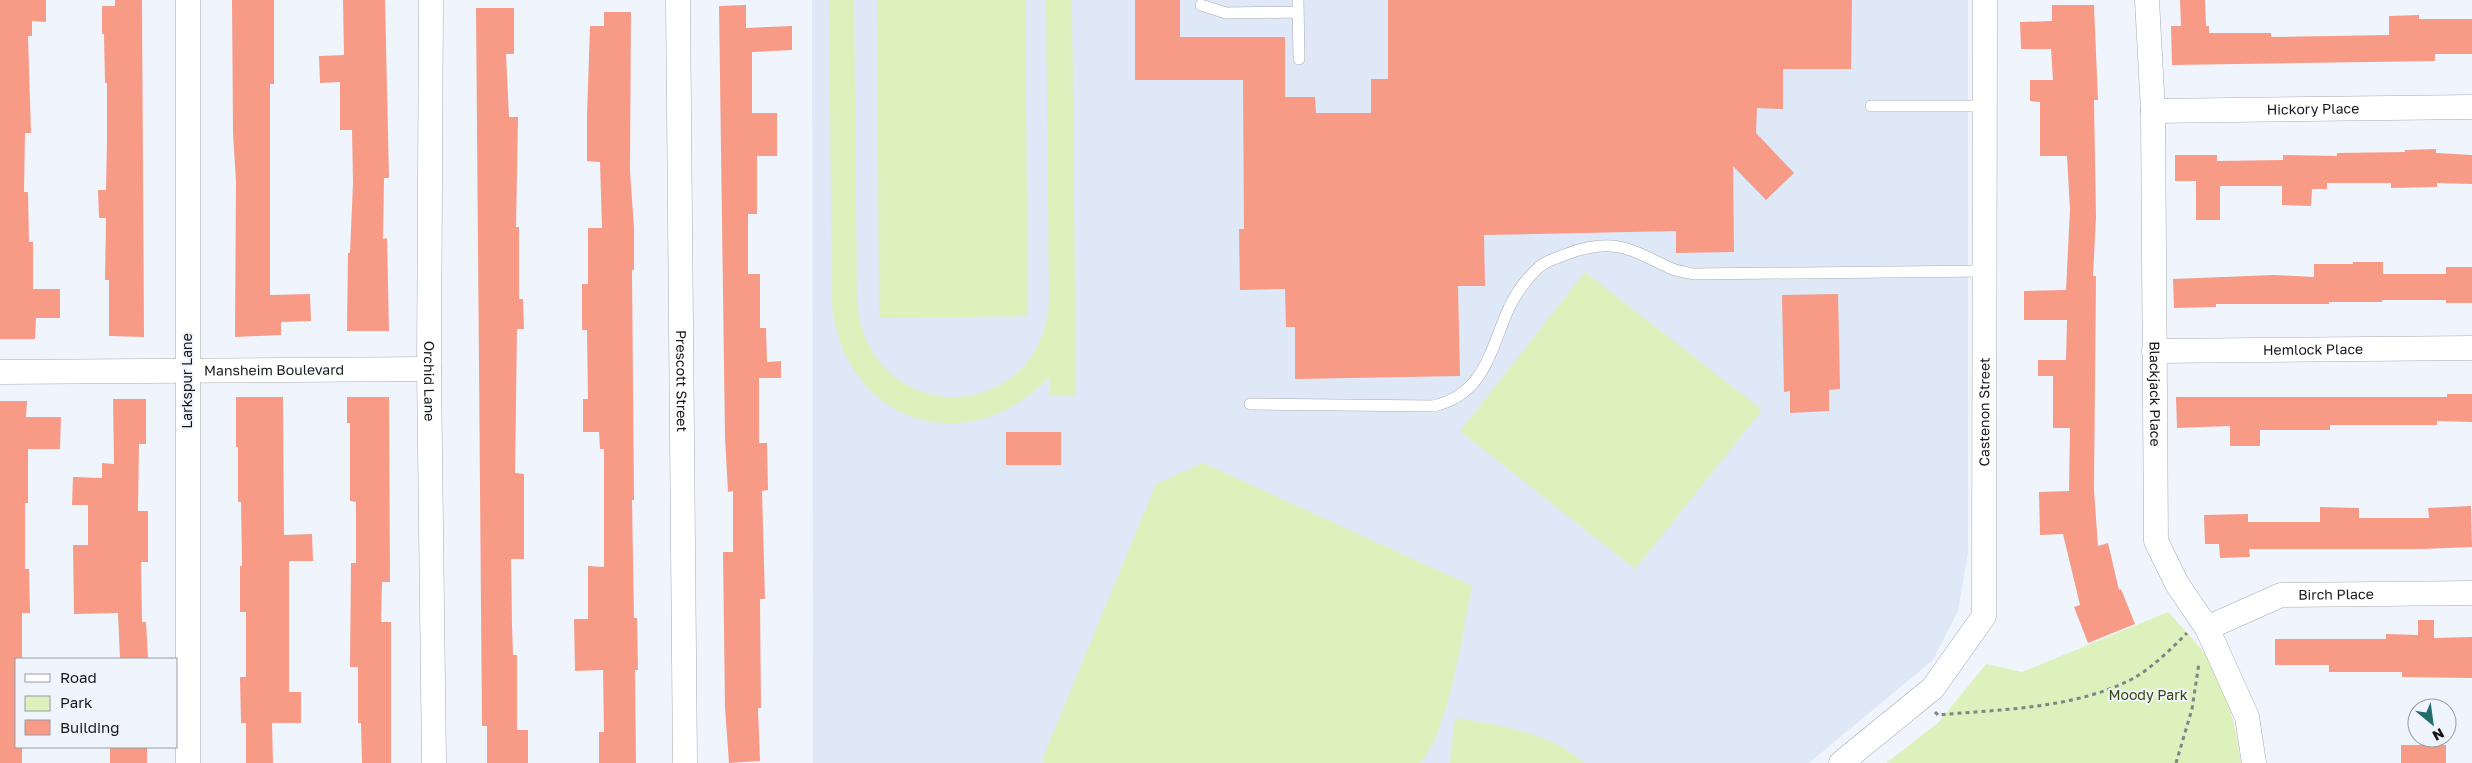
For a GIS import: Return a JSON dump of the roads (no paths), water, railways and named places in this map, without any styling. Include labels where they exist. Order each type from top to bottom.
[{"type":"street","name":"Larkspur Lane","points":[[188,0],[186,372],[188,763]]},
{"type":"street","name":"Orchid Lane","points":[[431,0],[432,141],[429,369],[434,763]]},
{"type":"street","name":"Prescott Street","points":[[678,0],[686,763]]},
{"type":"street","name":"Castenon Street","points":[[1841,763],[1933,688],[1984,616],[1985,0]]},
{"type":"street","name":"Blackjack Place","points":[[2147,0],[2153,111],[2156,541],[2247,717],[2254,763]]},
{"type":"street","name":"Hickory Place","points":[[2153,111],[2472,107]]},
{"type":"street","name":"Hemlock Place","points":[[2154,351],[2472,348]]},
{"type":"street","name":"Mansheim Boulevard","points":[[0,372],[429,369]]},
{"type":"street","name":"Birch Place","points":[[2203,635],[2281,595],[2472,593]]},
{"type":"lane","points":[[1298,0],[1299,59]]},
{"type":"lane","points":[[1201,5],[1226,13],[1298,12]]},
{"type":"lane","points":[[1871,106],[1985,106]]},
{"type":"lane","points":[[1250,404],[1433,406],[1445,404],[1460,396],[1474,383],[1488,363],[1509,308],[1525,283],[1541,266],[1576,250],[1612,246],[1643,255],[1670,268],[1693,274],[1985,271]]},
{"type":"park label","name":"Moody Park","points":[[2148,695]]}]
